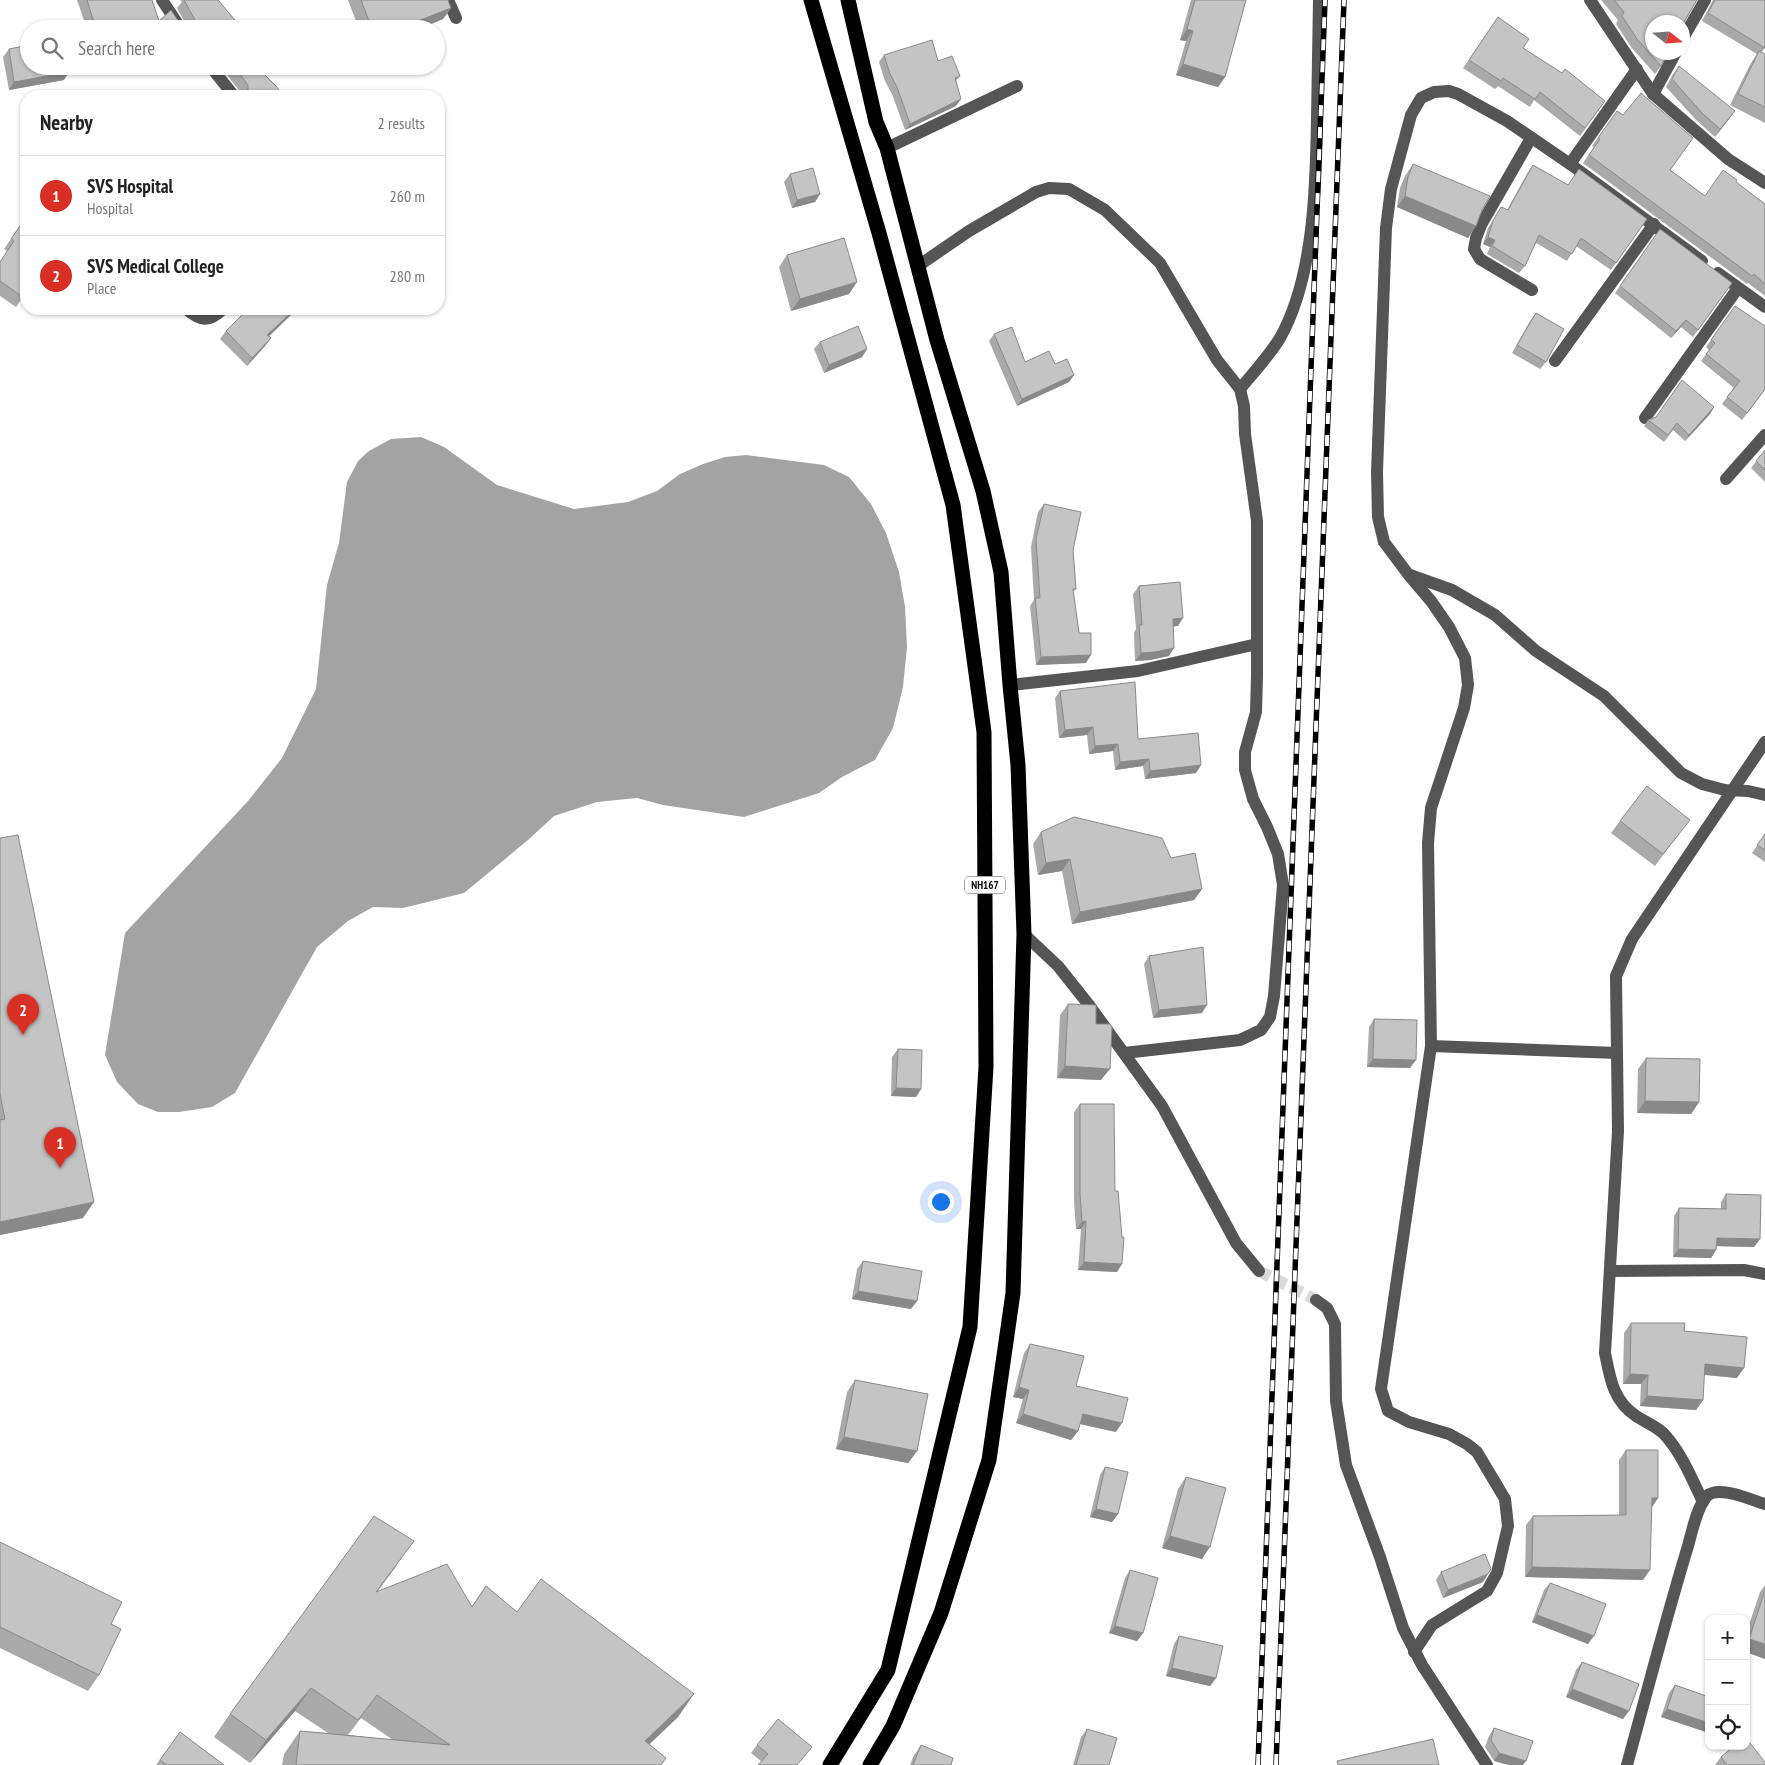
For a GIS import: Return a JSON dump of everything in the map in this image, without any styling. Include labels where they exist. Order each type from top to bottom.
[{"type":"highway","name":"NH167","points":[[811,0],[879,233],[953,506],[984,742],[986,1067],[970,1327],[888,1670],[830,1765]]},
{"type":"highway","name":"NH167","points":[[848,0],[876,122],[887,148],[937,340],[983,491],[1001,572],[1018,765],[1024,934],[1013,1293],[989,1460],[941,1613],[893,1726],[870,1765]]},
{"type":"street","points":[[162,0],[175,20]]},
{"type":"street","points":[[448,0],[456,18]]},
{"type":"street","points":[[1240,388],[1280,337],[1295,305],[1308,252],[1316,183],[1319,0]]},
{"type":"street","points":[[1590,0],[1653,94],[1728,159],[1765,183]]},
{"type":"street","points":[[1690,26],[1705,0]]},
{"type":"street","points":[[1653,94],[1672,60]]},
{"type":"street","points":[[1570,164],[1637,69]]},
{"type":"street","points":[[217,75],[229,90]]},
{"type":"street","points":[[887,148],[1017,86]]},
{"type":"street","points":[[1414,1652],[1432,1625],[1487,1591],[1497,1573],[1508,1526],[1505,1499],[1477,1452],[1449,1434],[1409,1422],[1388,1411],[1380,1389],[1431,1046],[1428,843],[1431,808],[1464,708],[1468,685],[1465,658],[1449,627],[1384,542],[1378,516],[1377,472],[1386,228],[1391,188],[1411,115],[1421,98],[1434,92],[1448,91],[1458,94],[1507,121],[1570,164],[1765,307]]},
{"type":"street","points":[[1531,138],[1481,225],[1474,249],[1480,259],[1532,290]]},
{"type":"street","points":[[918,266],[969,231],[1036,192],[1048,188],[1068,189],[1105,210],[1160,263],[1217,360],[1240,388],[1244,406],[1245,434],[1257,521],[1256,712],[1245,752],[1245,770],[1253,799],[1278,854],[1282,885],[1274,996],[1270,1017],[1261,1030],[1240,1040],[1124,1053]]},
{"type":"street","points":[[1555,361],[1654,224]]},
{"type":"street","points":[[1645,418],[1738,288]]},
{"type":"street","points":[[194,315],[209,319],[215,315]]},
{"type":"street","points":[[1726,479],[1765,435]]},
{"type":"street","points":[[1408,574],[1452,590],[1496,615],[1536,651],[1604,696],[1681,773],[1702,784],[1732,791],[1748,791],[1765,795]]},
{"type":"street","points":[[1010,685],[1138,671],[1257,644]]},
{"type":"street","points":[[1704,1502],[1678,1453],[1664,1433],[1634,1415],[1619,1402],[1610,1377],[1605,1353],[1618,1131],[1616,976],[1632,939],[1765,742]]},
{"type":"street","points":[[1024,934],[1058,966],[1162,1106],[1236,1243],[1259,1270]]},
{"type":"street","points":[[1431,1046],[1618,1053]]},
{"type":"street","points":[[1610,1271],[1744,1270],[1765,1274]]},
{"type":"street","points":[[1316,1300],[1326,1308],[1335,1324],[1336,1401],[1346,1465],[1380,1557],[1403,1628],[1414,1652],[1487,1765]]},
{"type":"street","points":[[1627,1765],[1684,1559],[1701,1506],[1707,1496],[1715,1492],[1727,1492],[1765,1504]]},
{"type":"shaded area","points":[[421,437],[444,447],[497,485],[574,509],[628,502],[657,491],[680,474],[725,457],[746,455],[824,465],[849,477],[871,504],[886,533],[899,572],[905,607],[907,647],[903,687],[893,728],[875,760],[842,777],[819,793],[744,817],[663,805],[637,798],[597,802],[554,816],[464,893],[403,908],[373,907],[348,921],[317,947],[235,1093],[212,1107],[179,1112],[158,1112],[138,1104],[117,1082],[105,1055],[125,933],[248,801],[282,758],[316,689],[327,585],[339,543],[347,482],[358,461],[369,451],[391,439]]},
{"type":"building","points":[[87,0],[152,0],[159,20],[93,20]]},
{"type":"building","points":[[184,0],[218,0],[235,20],[195,20]]},
{"type":"building","points":[[361,0],[448,0],[451,8],[421,20],[369,20]]},
{"type":"building","points":[[1195,0],[1246,0],[1225,77],[1183,64],[1193,31],[1187,29]]},
{"type":"building","points":[[1614,0],[1697,0],[1688,15],[1645,15],[1645,48],[1622,16],[1624,12]]},
{"type":"building","points":[[1715,0],[1765,0],[1765,48],[1708,13]]},
{"type":"building","points":[[171,10],[178,20],[160,20]]},
{"type":"building","points":[[1498,17],[1529,39],[1523,48],[1562,73],[1565,69],[1605,101],[1585,128],[1540,92],[1535,99],[1503,78],[1501,81],[1469,60]]},
{"type":"building","points":[[932,40],[938,61],[952,56],[960,76],[955,78],[961,99],[910,124],[884,55]]},
{"type":"building","points":[[20,47],[20,75],[52,75],[14,82],[9,49]]},
{"type":"building","points":[[1759,51],[1765,54],[1765,107],[1738,94]]},
{"type":"building","points":[[1656,60],[1664,60],[1661,66]]},
{"type":"building","points":[[1679,66],[1735,111],[1720,129],[1702,113],[1672,79]]},
{"type":"building","points":[[241,75],[265,75],[279,90],[248,90],[248,85]]},
{"type":"building","points":[[1641,93],[1693,138],[1670,170],[1705,196],[1723,170],[1765,204],[1765,284],[1754,274],[1752,276],[1589,155],[1600,139],[1598,138],[1617,111],[1623,115]]},
{"type":"building","points":[[1413,164],[1490,196],[1476,226],[1405,196],[1408,177]]},
{"type":"building","points":[[1533,165],[1568,185],[1579,169],[1647,219],[1616,263],[1581,238],[1572,254],[1539,235],[1525,266],[1492,246],[1495,240],[1488,237],[1493,221],[1501,207],[1508,210]]},
{"type":"building","points":[[813,168],[820,194],[797,200],[790,174]]},
{"type":"building","points":[[20,226],[20,295],[0,281],[0,262],[14,241],[11,239]]},
{"type":"building","points":[[1660,229],[1732,283],[1698,330],[1686,320],[1676,331],[1620,286]]},
{"type":"building","points":[[844,238],[857,282],[800,299],[787,255]]},
{"type":"building","points":[[1735,306],[1765,326],[1765,389],[1747,413],[1727,397],[1740,381],[1706,354],[1715,343],[1711,340]]},
{"type":"building","points":[[1536,313],[1564,329],[1546,362],[1517,345]]},
{"type":"building","points":[[242,315],[289,315],[267,335],[271,338],[252,358],[226,331]]},
{"type":"building","points":[[858,326],[867,349],[829,365],[820,342]]},
{"type":"building","points":[[1012,327],[1025,362],[1049,351],[1055,364],[1067,359],[1074,375],[1022,399],[994,334]]},
{"type":"building","points":[[1682,380],[1714,407],[1689,435],[1677,423],[1668,435],[1648,420],[1656,417]]},
{"type":"building","points":[[1765,450],[1765,470],[1756,461]]},
{"type":"building","points":[[1044,504],[1081,512],[1073,550],[1076,589],[1073,589],[1079,633],[1091,633],[1091,655],[1041,657],[1035,598],[1040,598],[1036,539]]},
{"type":"building","points":[[1180,582],[1183,618],[1173,619],[1174,648],[1141,653],[1139,625],[1142,625],[1139,586]]},
{"type":"building","points":[[1135,682],[1138,739],[1198,733],[1201,765],[1150,771],[1149,759],[1120,762],[1118,744],[1095,746],[1093,727],[1065,730],[1060,691]]},
{"type":"building","points":[[1647,786],[1690,820],[1663,854],[1620,821]]},
{"type":"building","points":[[1074,817],[1162,838],[1171,858],[1195,853],[1202,889],[1080,912],[1070,859],[1046,863],[1041,832]]},
{"type":"building","points":[[1765,834],[1765,850],[1757,845]]},
{"type":"building","points":[[18,835],[94,1202],[0,1222],[0,1120],[5,1119],[0,1094],[0,838]]},
{"type":"building","points":[[1203,947],[1207,1005],[1159,1010],[1149,956]]},
{"type":"building","points":[[1068,1004],[1096,1005],[1096,1024],[1110,1024],[1112,1027],[1110,1069],[1065,1066]]},
{"type":"building","points":[[1374,1019],[1417,1020],[1416,1060],[1373,1059]]},
{"type":"building","points":[[898,1049],[922,1050],[921,1089],[896,1088]]},
{"type":"building","points":[[1646,1058],[1700,1059],[1699,1102],[1645,1101]]},
{"type":"building","points":[[1080,1104],[1114,1104],[1115,1191],[1118,1191],[1122,1237],[1124,1237],[1122,1264],[1084,1262],[1086,1221],[1082,1222],[1080,1194]]},
{"type":"building","points":[[1726,1194],[1761,1195],[1760,1239],[1717,1238],[1716,1250],[1678,1249],[1679,1208],[1726,1209]]},
{"type":"building","points":[[863,1261],[922,1271],[917,1301],[858,1291]]},
{"type":"building","points":[[1631,1323],[1685,1323],[1684,1331],[1747,1337],[1744,1368],[1705,1364],[1703,1400],[1647,1396],[1648,1375],[1630,1374]]},
{"type":"building","points":[[1030,1344],[1084,1356],[1076,1386],[1128,1398],[1122,1423],[1083,1414],[1078,1431],[1023,1414],[1029,1390],[1019,1387]]},
{"type":"building","points":[[855,1380],[928,1394],[917,1451],[844,1437]]},
{"type":"building","points":[[1626,1450],[1658,1450],[1658,1498],[1652,1498],[1650,1570],[1532,1567],[1533,1516],[1626,1515]]},
{"type":"building","points":[[1105,1467],[1128,1472],[1118,1514],[1096,1509]]},
{"type":"building","points":[[1186,1477],[1226,1488],[1210,1547],[1170,1536]]},
{"type":"building","points":[[374,1516],[414,1541],[376,1592],[447,1564],[472,1607],[486,1586],[517,1612],[541,1579],[694,1694],[645,1741],[666,1758],[661,1765],[296,1765],[300,1731],[450,1745],[377,1695],[358,1720],[311,1688],[266,1740],[230,1714]]},
{"type":"building","points":[[0,1542],[122,1602],[111,1624],[121,1629],[99,1675],[0,1627]]},
{"type":"building","points":[[1485,1554],[1491,1569],[1488,1574],[1448,1590],[1441,1572]]},
{"type":"building","points":[[1130,1570],[1158,1578],[1143,1633],[1115,1626]]},
{"type":"building","points":[[1550,1583],[1606,1604],[1594,1636],[1537,1615]]},
{"type":"building","points":[[1765,1590],[1765,1644],[1750,1639]]},
{"type":"building","points":[[1179,1636],[1223,1646],[1216,1678],[1172,1668]]},
{"type":"building","points":[[1582,1662],[1639,1684],[1629,1711],[1572,1689]]},
{"type":"building","points":[[1675,1685],[1705,1696],[1705,1722],[1667,1709]]},
{"type":"building","points":[[778,1719],[812,1747],[797,1765],[758,1765],[768,1754],[757,1745]]},
{"type":"building","points":[[1494,1728],[1533,1741],[1526,1761],[1499,1753],[1491,1740]]},
{"type":"building","points":[[1087,1729],[1117,1738],[1109,1765],[1076,1765]]},
{"type":"building","points":[[180,1732],[224,1765],[167,1765],[160,1760]]},
{"type":"building","points":[[1433,1739],[1439,1765],[1338,1765],[1337,1761]]},
{"type":"building","points":[[1750,1743],[1765,1762],[1765,1765],[1727,1765],[1721,1757],[1729,1750],[1750,1750]]},
{"type":"building","points":[[921,1745],[953,1758],[951,1765],[913,1765]]},
{"type":"tunnel","points":[[1259,1271],[1316,1300]]},
{"type":"railway","points":[[1258,1765],[1325,0]]},
{"type":"railway","points":[[1276,1765],[1344,0]]},
{"type":"place","name":"SVS Medical College","points":[[23,1035]]},
{"type":"place","name":"SVS Hospital","points":[[60,1168]]}]
